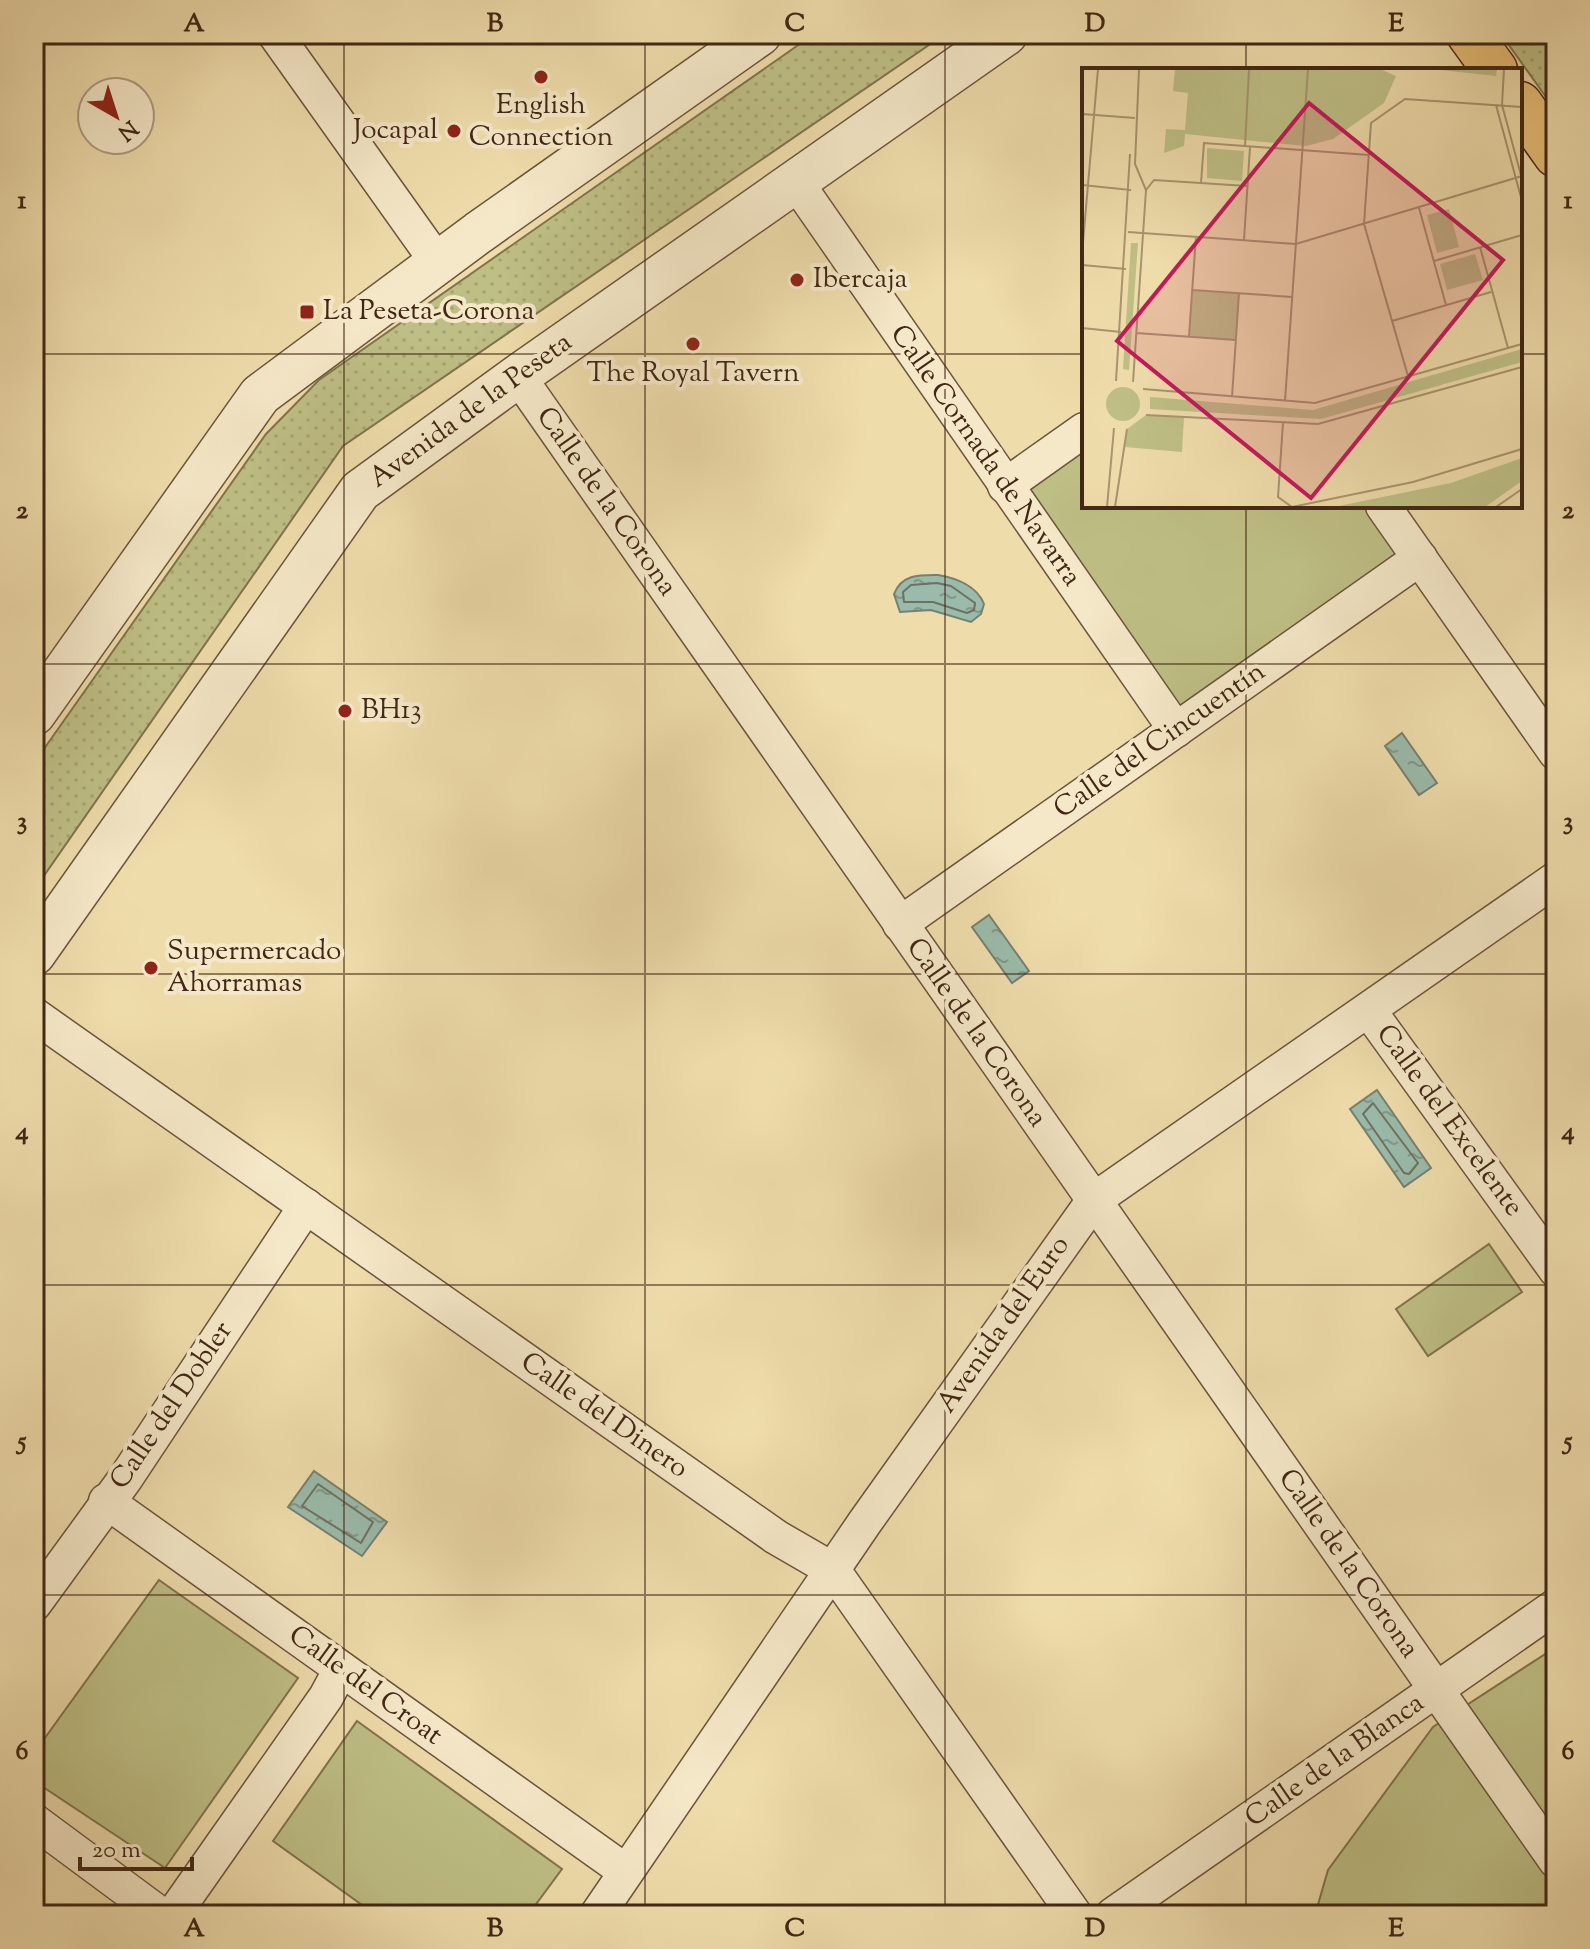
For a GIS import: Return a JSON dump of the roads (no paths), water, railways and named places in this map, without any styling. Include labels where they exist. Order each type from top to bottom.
[{"type":"main road","points":[[1469,34],[1494,68]]},
{"type":"main road","points":[[1524,116],[1556,155]]},
{"type":"street","points":[[275,34],[438,263]]},
{"type":"street","points":[[34,714],[260,395],[438,263],[760,34]]},
{"type":"street","name":"Avenida de la Peseta","points":[[34,954],[360,491],[518,376],[1006,34]]},
{"type":"street","name":"Calle Cornada de Navarra","points":[[796,182],[1176,730]]},
{"type":"street","name":"Calle de la Corona","points":[[518,376],[1556,1861]]},
{"type":"street","points":[[1005,486],[1082,431]]},
{"type":"street","points":[[1384,508],[1556,753]]},
{"type":"street","name":"Calle del Cincuentín","points":[[900,924],[1420,558]]},
{"type":"street","name":"Avenida del Euro","points":[[597,1915],[833,1570],[1094,1200],[1370,1012],[1556,879]]},
{"type":"street","name":"Calle del Excelente","points":[[1370,1012],[1556,1270]]},
{"type":"street","name":"Calle del Dinero","points":[[34,1015],[776,1537],[833,1570],[1075,1915]]},
{"type":"street","name":"Calle del Dobler","points":[[34,1604],[106,1501],[125,1479],[306,1206]]},
{"type":"street","name":"Calle del Croat","points":[[106,1501],[625,1871]]},
{"type":"street","name":"Calle de la Blanca","points":[[1113,1915],[1556,1606]]},
{"type":"street","points":[[173,1915],[326,1697],[341,1669]]},
{"type":"street","points":[[34,1821],[161,1915]]},
{"type":"water","points":[[938,575],[959,581],[976,592],[984,604],[981,614],[971,622],[931,610],[900,612],[894,594],[897,587],[907,579]]},
{"type":"water","points":[[1402,733],[1437,783],[1419,795],[1385,746]]},
{"type":"water","points":[[989,915],[1029,971],[1012,983],[972,927]]},
{"type":"water","points":[[1377,1090],[1431,1168],[1404,1187],[1350,1109]]},
{"type":"water","points":[[314,1471],[387,1522],[362,1556],[288,1507]]},
{"type":"place","name":"English Connection","points":[[541,77]]},
{"type":"place","name":"Jocapal","points":[[454,131]]},
{"type":"place","name":"Ibercaja","points":[[797,280]]},
{"type":"place","name":"La Peseta-Corona","points":[[307,312]]},
{"type":"place","name":"The Royal Tavern","points":[[693,344]]},
{"type":"place","name":"BH13","points":[[345,711]]},
{"type":"place","name":"Supermercado Ahorramas","points":[[151,968]]}]
